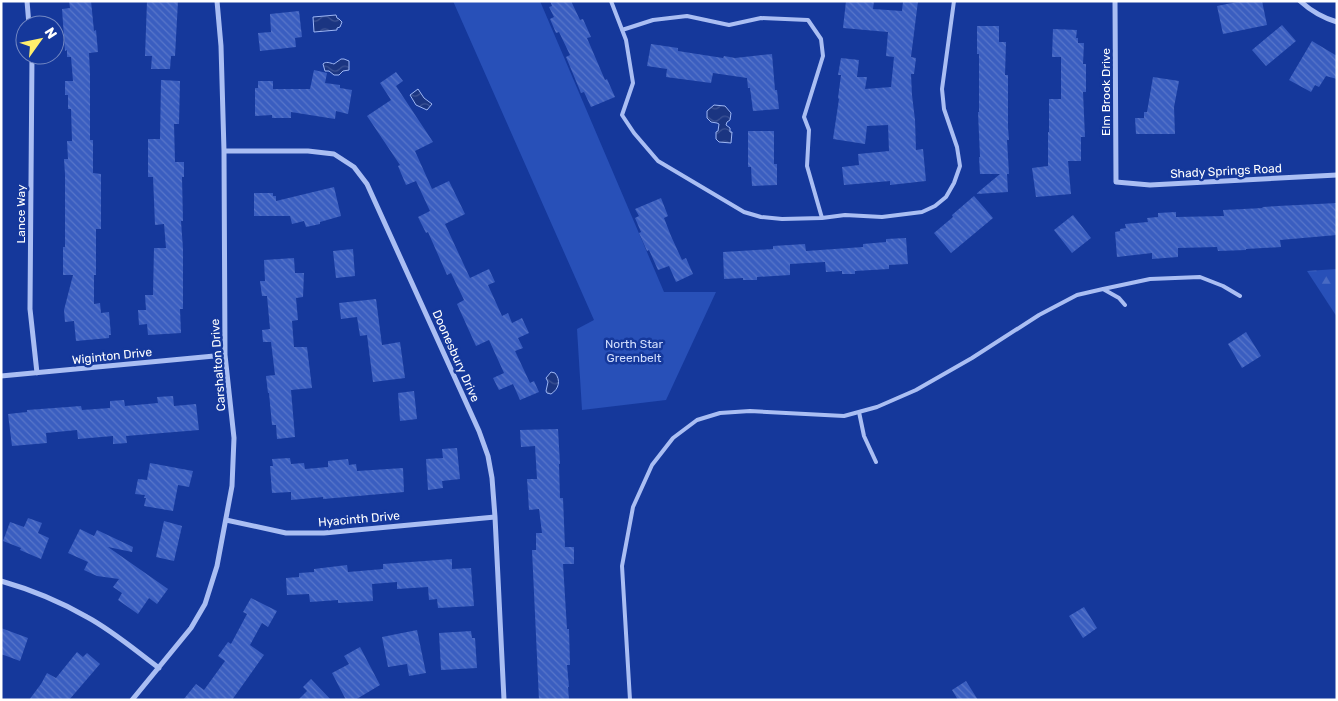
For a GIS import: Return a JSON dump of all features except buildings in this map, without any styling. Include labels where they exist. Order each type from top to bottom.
[{"type":"street","points":[[27,1],[28,15]]},
{"type":"street","name":"Carshalton Drive","points":[[132,700],[191,628],[205,604],[217,566],[232,486],[234,438],[225,355],[224,151],[221,46],[217,1]]},
{"type":"street","name":"Elm Brook Drive","points":[[1115,1],[1116,182]]},
{"type":"street","points":[[1300,1],[1308,9],[1326,19],[1337,22]]},
{"type":"street","name":"Lance Way","points":[[32,65],[30,309],[37,373]]},
{"type":"street","name":"Doonesbury Drive","points":[[224,151],[308,151],[334,154],[354,166],[367,184],[479,432],[488,456],[495,517],[504,700]]},
{"type":"street","name":"Shady Springs Road","points":[[1116,182],[1150,185],[1337,175]]},
{"type":"street","name":"Wiginton Drive","points":[[1,376],[225,355]]},
{"type":"street","name":"Hyacinth Drive","points":[[226,520],[286,532],[324,533],[495,517]]},
{"type":"street","points":[[1,580],[47,598],[87,617],[159,668]]},
{"type":"lane","points":[[611,1],[626,40],[633,83],[622,115],[634,133],[658,161],[744,212],[761,217],[782,219],[822,218],[845,215],[882,217],[922,212],[935,206],[946,196],[954,183],[960,166],[957,147],[944,109],[942,88],[954,1]]},
{"type":"lane","points":[[622,30],[652,20],[687,16],[729,25],[762,18],[808,20],[822,39],[823,56],[804,117],[809,130],[807,166],[822,218]]},
{"type":"lane","points":[[630,700],[622,566],[633,506],[652,464],[672,438],[698,420],[720,413],[750,411],[844,416],[877,407],[916,390],[972,358],[1039,314],[1077,295],[1150,279],[1200,277],[1224,286],[1240,296]]},
{"type":"lane","points":[[1104,289],[1119,298],[1125,305]]},
{"type":"lane","points":[[859,412],[864,436],[876,462]]},
{"type":"green space","name":"North Star Greenbelt","points":[[453,1],[540,1],[664,292],[716,292],[666,400],[582,410],[577,329],[594,320]]},
{"type":"green space","points":[[1337,269],[1337,317],[1307,271]]},
{"type":"water","points":[[336,15],[342,22],[337,30],[314,32],[313,17]]},
{"type":"water","points":[[341,59],[349,61],[349,70],[343,71],[339,75],[325,71],[324,63],[334,64]]},
{"type":"water","points":[[418,89],[424,98],[432,104],[427,110],[416,105],[410,95]]},
{"type":"water","points":[[714,105],[725,106],[731,113],[730,120],[726,125],[730,128],[730,132],[732,132],[731,143],[719,142],[716,139],[719,124],[711,122],[707,118],[707,111]]},
{"type":"water","points":[[551,372],[557,376],[558,384],[556,390],[551,394],[546,391],[548,382],[546,378]]}]
